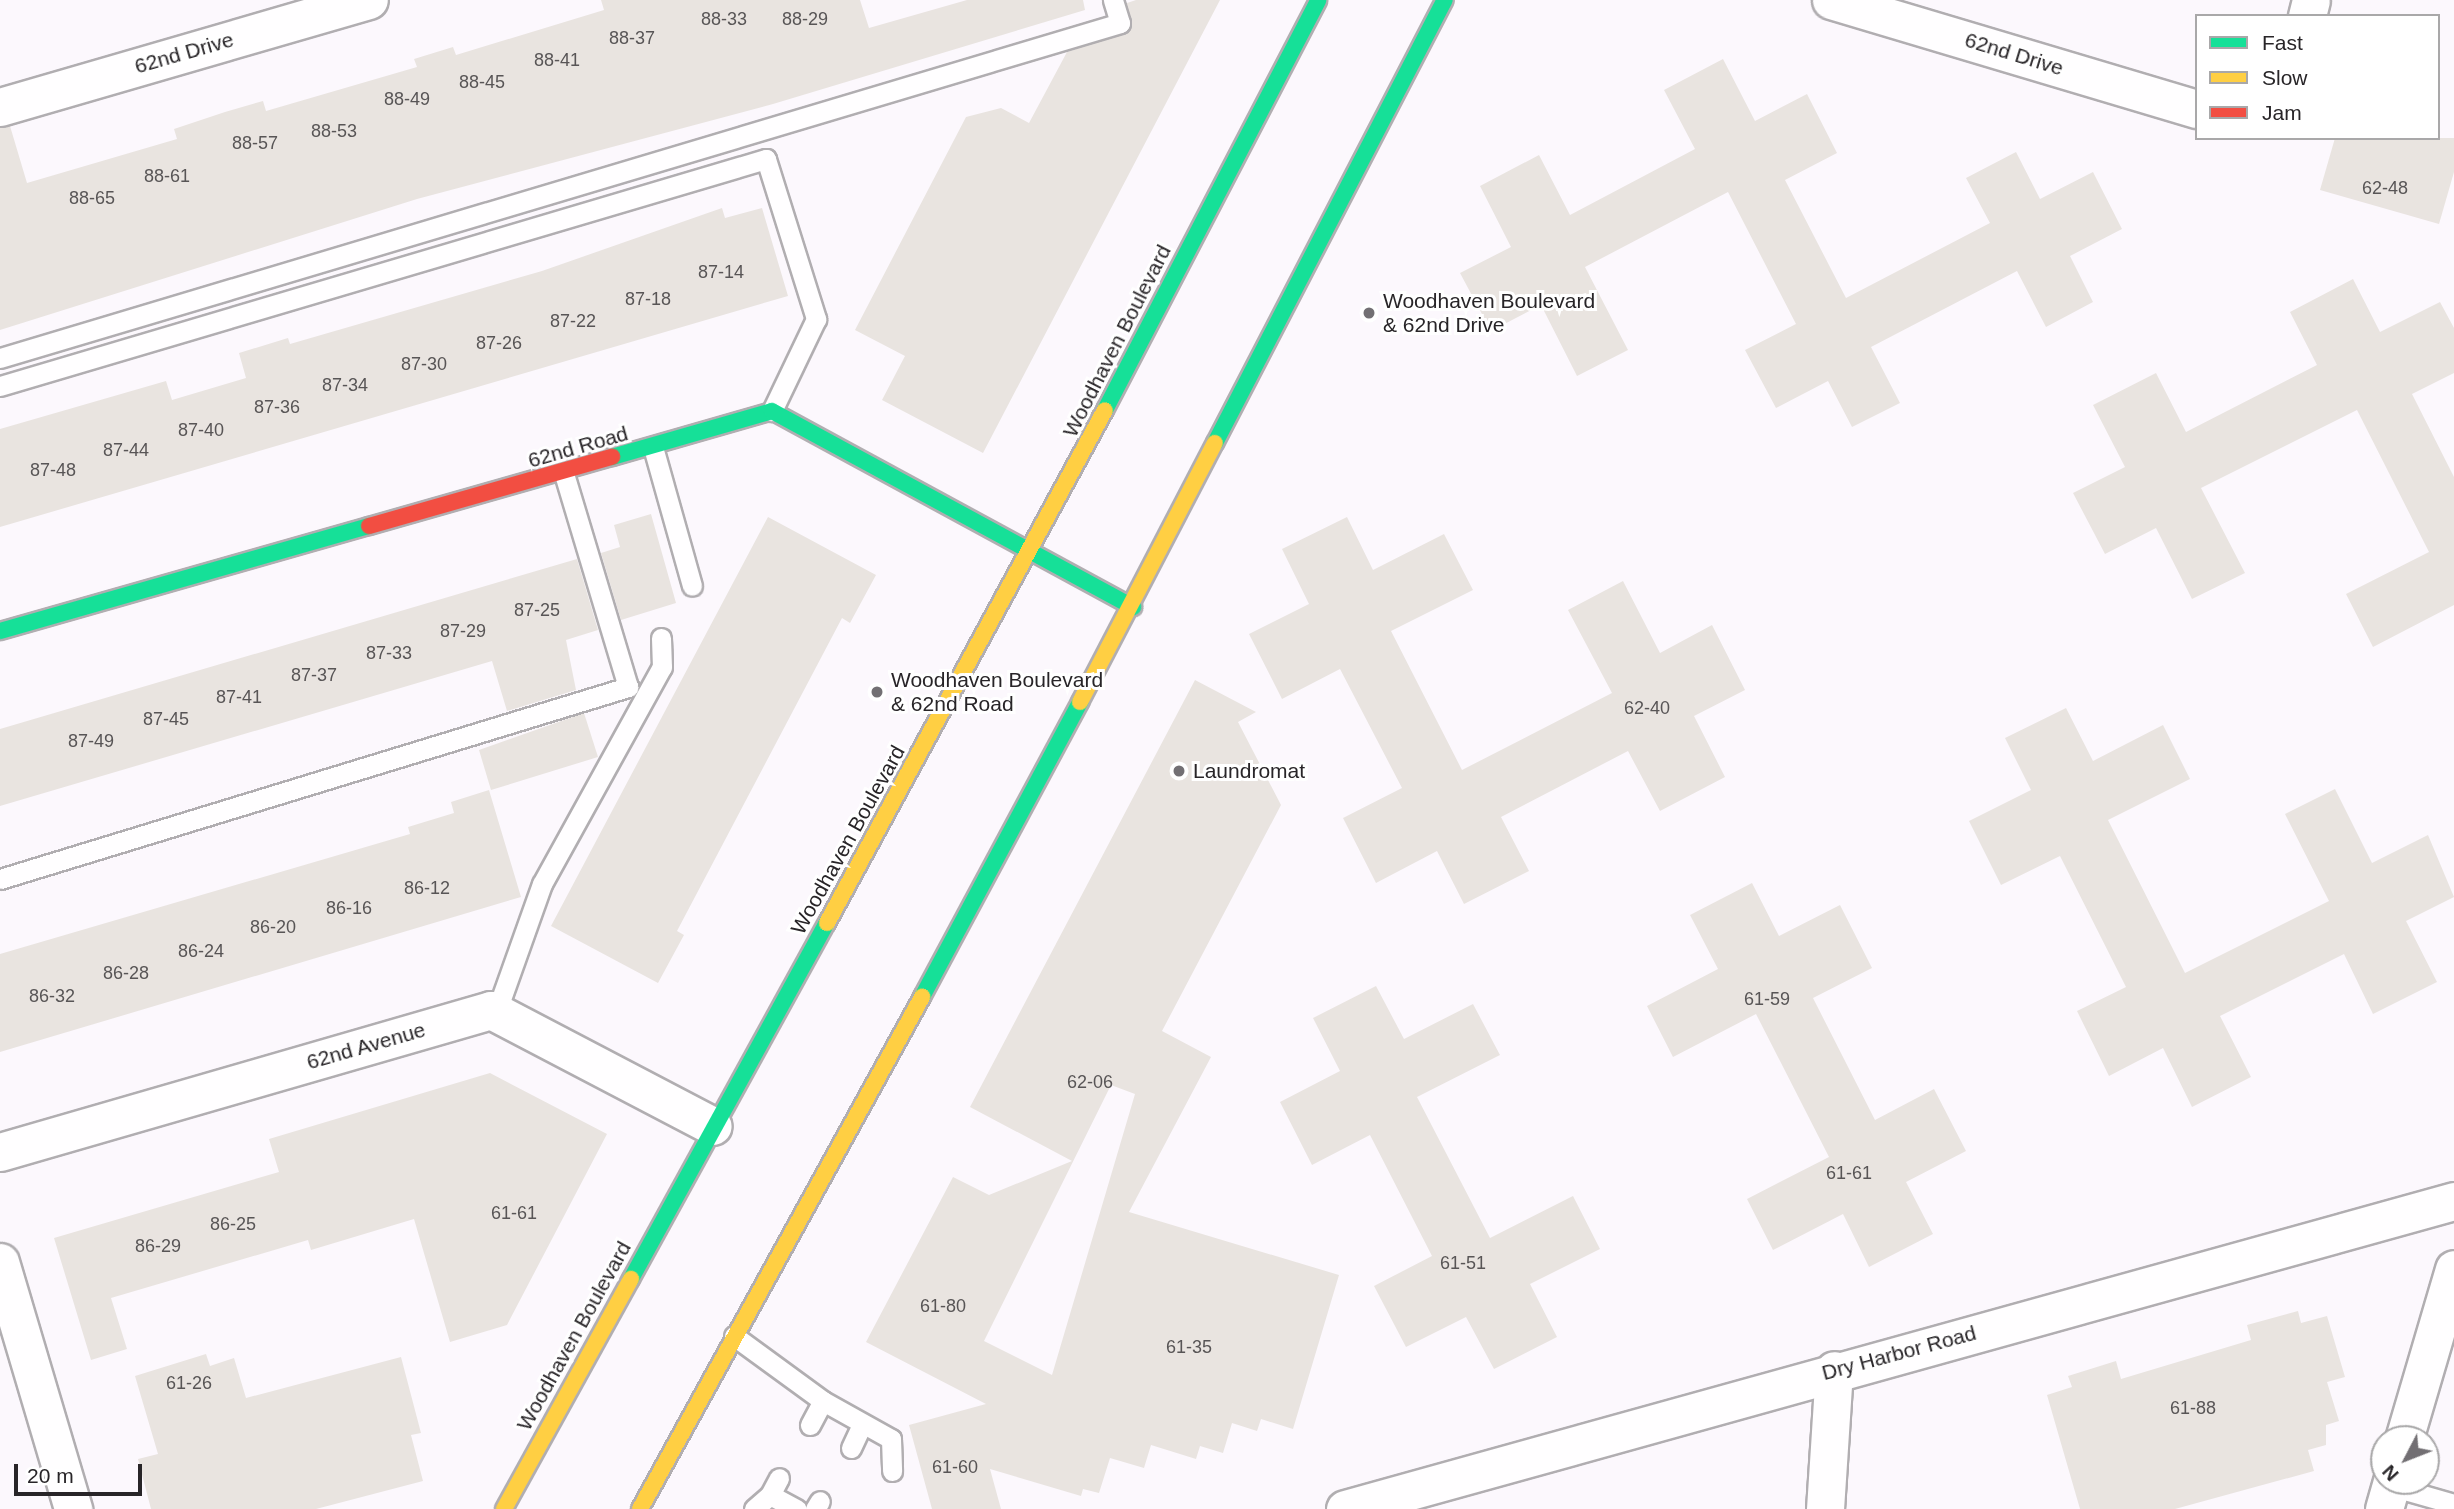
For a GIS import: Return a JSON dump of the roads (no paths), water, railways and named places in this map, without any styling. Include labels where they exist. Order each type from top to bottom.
[{"type":"main road","name":"Woodhaven Boulevard","points":[[504,1509],[1031,553],[1318,0]]},
{"type":"main road","points":[[646,1507],[734,1336],[1133,607],[1445,0]]},
{"type":"main road","points":[[772,411],[1133,607]]},
{"type":"main road","name":"62nd Road","points":[[0,631],[565,473],[772,411]]},
{"type":"street","name":"62nd Drive","points":[[0,107],[369,0]]},
{"type":"street","name":"62nd Drive","points":[[1831,0],[2195,108]]},
{"type":"street","points":[[496,1013],[713,1126]]},
{"type":"street","name":"62nd Avenue","points":[[0,1152],[496,1013]]},
{"type":"street","name":"Dry Harbor Road","points":[[1345,1509],[1834,1370],[2454,1201]]},
{"type":"street","points":[[0,1262],[73,1509]]},
{"type":"street","points":[[2408,1425],[2454,1269]]},
{"type":"street","points":[[1825,1509],[1834,1370]]},
{"type":"lane","points":[[0,358],[1120,23],[1114,0]]},
{"type":"lane","points":[[0,386],[766,159],[816,319],[772,411]]},
{"type":"lane","points":[[653,447],[692,586]]},
{"type":"lane","points":[[0,879],[628,687],[565,473]]},
{"type":"lane","points":[[496,1013],[542,884],[662,667],[661,638]]},
{"type":"lane","points":[[734,1336],[823,1401],[891,1439],[892,1471]]},
{"type":"lane","points":[[810,1425],[823,1401]]},
{"type":"lane","points":[[850,1448],[862,1424]]},
{"type":"lane","points":[[754,1509],[775,1487],[796,1509]]},
{"type":"lane","points":[[2405,1495],[2454,1504]]},
{"type":"place","name":"Woodhaven Boulevard & 62nd Drive","points":[[1369,313]]},
{"type":"place","name":"Woodhaven Boulevard & 62nd Road","points":[[877,692]]},
{"type":"place","name":"Laundromat","points":[[1179,771]]}]
